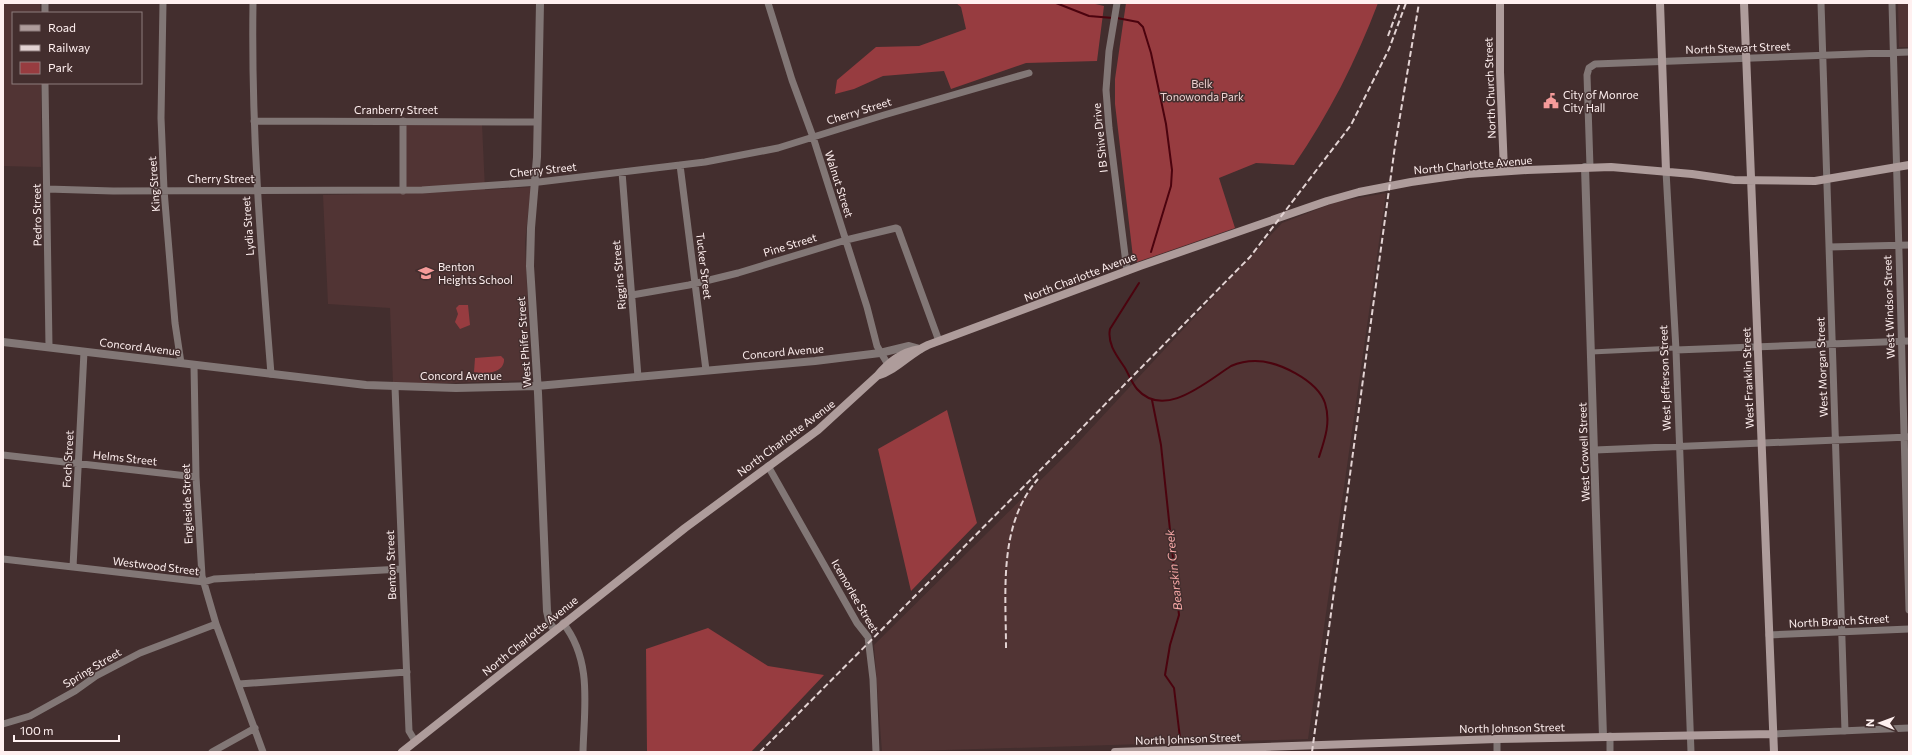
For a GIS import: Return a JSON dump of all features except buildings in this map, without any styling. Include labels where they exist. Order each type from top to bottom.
[{"type":"main road","name":"North Church Street","points":[[1500,3],[1500,72],[1504,171]]},
{"type":"main road","name":"West Jefferson Street","points":[[1660,3],[1666,171]]},
{"type":"main road","name":"West Franklin Street","points":[[1744,3],[1774,752]]},
{"type":"main road","name":"North Charlotte Avenue","points":[[402,752],[563,623],[685,528],[834,416],[877,376],[908,350],[920,349],[1127,271],[1251,227],[1359,192],[1411,182],[1467,174],[1587,167],[1666,171],[1750,180],[1815,181],[1909,165]]},
{"type":"main road","name":"North Johnson Street","points":[[1115,752],[1497,739],[1773,734]]},
{"type":"street","name":"King Street","points":[[163,3],[161,118],[164,190],[175,323],[181,363]]},
{"type":"street","name":"Lydia Street","points":[[253,3],[254,121],[257,190],[271,374]]},
{"type":"street","name":"West Phifer Street","points":[[540,3],[536,182],[531,228],[530,266],[547,611],[550,624],[555,630]]},
{"type":"street","name":"Walnut Street","points":[[768,3],[792,80],[813,136],[880,353],[889,367]]},
{"type":"street","name":"I B Shive Drive","points":[[1117,3],[1107,70],[1107,105],[1127,271]]},
{"type":"street","name":"West Morgan Street","points":[[1821,3],[1845,731]]},
{"type":"street","name":"West Windsor Street","points":[[1892,3],[1898,246],[1905,341],[1909,610]]},
{"type":"street","name":"North Stewart Street","points":[[1588,71],[1595,64],[1909,52]]},
{"type":"street","name":"West Crowell Street","points":[[1588,71],[1587,167],[1591,352],[1606,737],[1610,752]]},
{"type":"street","name":"Cherry Street","points":[[48,189],[113,191],[403,190],[478,188],[622,172],[680,165],[778,148],[813,136],[1029,73]]},
{"type":"street","name":"Pedro Street","points":[[45,84],[48,189],[49,347]]},
{"type":"street","name":"Cranberry Street","points":[[254,121],[538,122]]},
{"type":"street","points":[[403,121],[403,190]]},
{"type":"street","name":"Tucker Street","points":[[680,165],[706,370]]},
{"type":"street","name":"West Jefferson Street","points":[[1666,171],[1676,349],[1690,752]]},
{"type":"street","name":"Riggins Street","points":[[622,172],[638,377]]},
{"type":"street","name":"Pine Street","points":[[632,295],[738,273],[846,240],[894,228],[898,229],[919,282],[939,341]]},
{"type":"street","points":[[1829,247],[1909,245]]},
{"type":"street","points":[[1591,352],[1905,341]]},
{"type":"street","name":"Concord Avenue","points":[[3,342],[366,385],[456,388],[537,386],[815,361],[880,353],[909,346],[920,349]]},
{"type":"street","name":"Foch Street","points":[[73,567],[80,464],[84,352]]},
{"type":"street","name":"Engleside Street","points":[[194,365],[196,477],[200,554],[204,582],[216,624],[264,752]]},
{"type":"street","name":"Benton Street","points":[[395,386],[409,731],[415,741]]},
{"type":"street","points":[[1595,450],[1906,437]]},
{"type":"street","name":"Helms Street","points":[[3,455],[196,477]]},
{"type":"street","name":"Icemorlee Street","points":[[768,466],[857,623],[868,637],[873,679],[876,752]]},
{"type":"street","name":"Westwood Street","points":[[3,559],[204,582],[214,579],[402,569]]},
{"type":"street","points":[[563,623],[576,641],[581,656],[585,680],[583,752]]},
{"type":"street","name":"Spring Street","points":[[3,724],[30,716],[75,691],[96,676],[140,653],[216,624]]},
{"type":"street","name":"North Branch Street","points":[[1769,635],[1909,629]]},
{"type":"street","points":[[238,684],[407,672]]},
{"type":"street","points":[[212,752],[255,728]]},
{"type":"street","name":"North Johnson Street","points":[[1773,734],[1909,728]]},
{"type":"street","points":[[1497,739],[1497,752]]},
{"type":"shaded area","points":[[3,3],[40,3],[40,12],[12,12],[12,84],[41,84],[41,167],[3,166]]},
{"type":"shaded area","points":[[1898,3],[1909,3],[1909,47],[1899,47]]},
{"type":"shaded area","name":"Benton Heights School","points":[[482,124],[485,190],[531,187],[525,242],[531,380],[393,383],[390,308],[328,304],[323,195],[405,193],[406,125]]},
{"type":"shaded area","points":[[1386,193],[1308,739],[882,752],[874,645],[1072,449],[1282,223],[1336,202]]},
{"type":"green space","points":[[956,3],[1091,3],[1104,6],[1097,61],[1026,63],[951,89],[944,71],[883,76],[854,89],[835,94],[837,80],[876,47],[919,46],[966,29],[961,7]]},
{"type":"green space","name":"Belk Tonowonda Park","points":[[1126,3],[1378,3],[1361,46],[1341,87],[1307,146],[1294,165],[1256,163],[1219,178],[1235,228],[1137,262],[1133,257],[1115,104],[1115,79]]},
{"type":"green space","points":[[459,305],[468,305],[470,325],[460,329],[455,322],[458,314],[456,308]]},
{"type":"green space","points":[[501,356],[504,359],[503,364],[498,370],[488,373],[474,372],[475,358]]},
{"type":"green space","points":[[947,410],[977,523],[911,591],[878,449]]},
{"type":"green space","points":[[708,628],[768,666],[824,675],[751,752],[647,752],[646,649]]},
{"type":"waterway","name":"Bearskin Creek","points":[[1056,3],[1089,16],[1113,18]]},
{"type":"waterway","name":"Bearskin Creek","points":[[1117,18],[1138,22],[1143,27],[1151,53],[1166,124],[1172,170],[1171,186],[1151,252]]},
{"type":"waterway","name":"Bearskin Creek","points":[[1139,283],[1110,329],[1109,334],[1113,350],[1137,389],[1148,398],[1160,401],[1172,400],[1185,395],[1210,381],[1231,366],[1239,363],[1252,361],[1275,364],[1296,373],[1314,387],[1321,395],[1325,403],[1327,410],[1327,424],[1319,457]]},
{"type":"waterway","name":"Bearskin Creek","points":[[1152,400],[1161,445],[1179,615],[1170,645],[1165,675],[1174,688],[1180,738]]},
{"type":"railway","points":[[1388,36],[1400,3]]},
{"type":"railway","points":[[760,752],[1250,257],[1351,125],[1389,49],[1406,3]]},
{"type":"railway","points":[[1312,752],[1395,146],[1419,3]]},
{"type":"railway","points":[[1006,648],[1005,604],[1007,559],[1010,538],[1016,517],[1025,497],[1038,479]]},
{"type":"place","name":"City of Monroe City Hall","points":[[1551,101]]},
{"type":"place","name":"Benton Heights School","points":[[426,273]]}]
